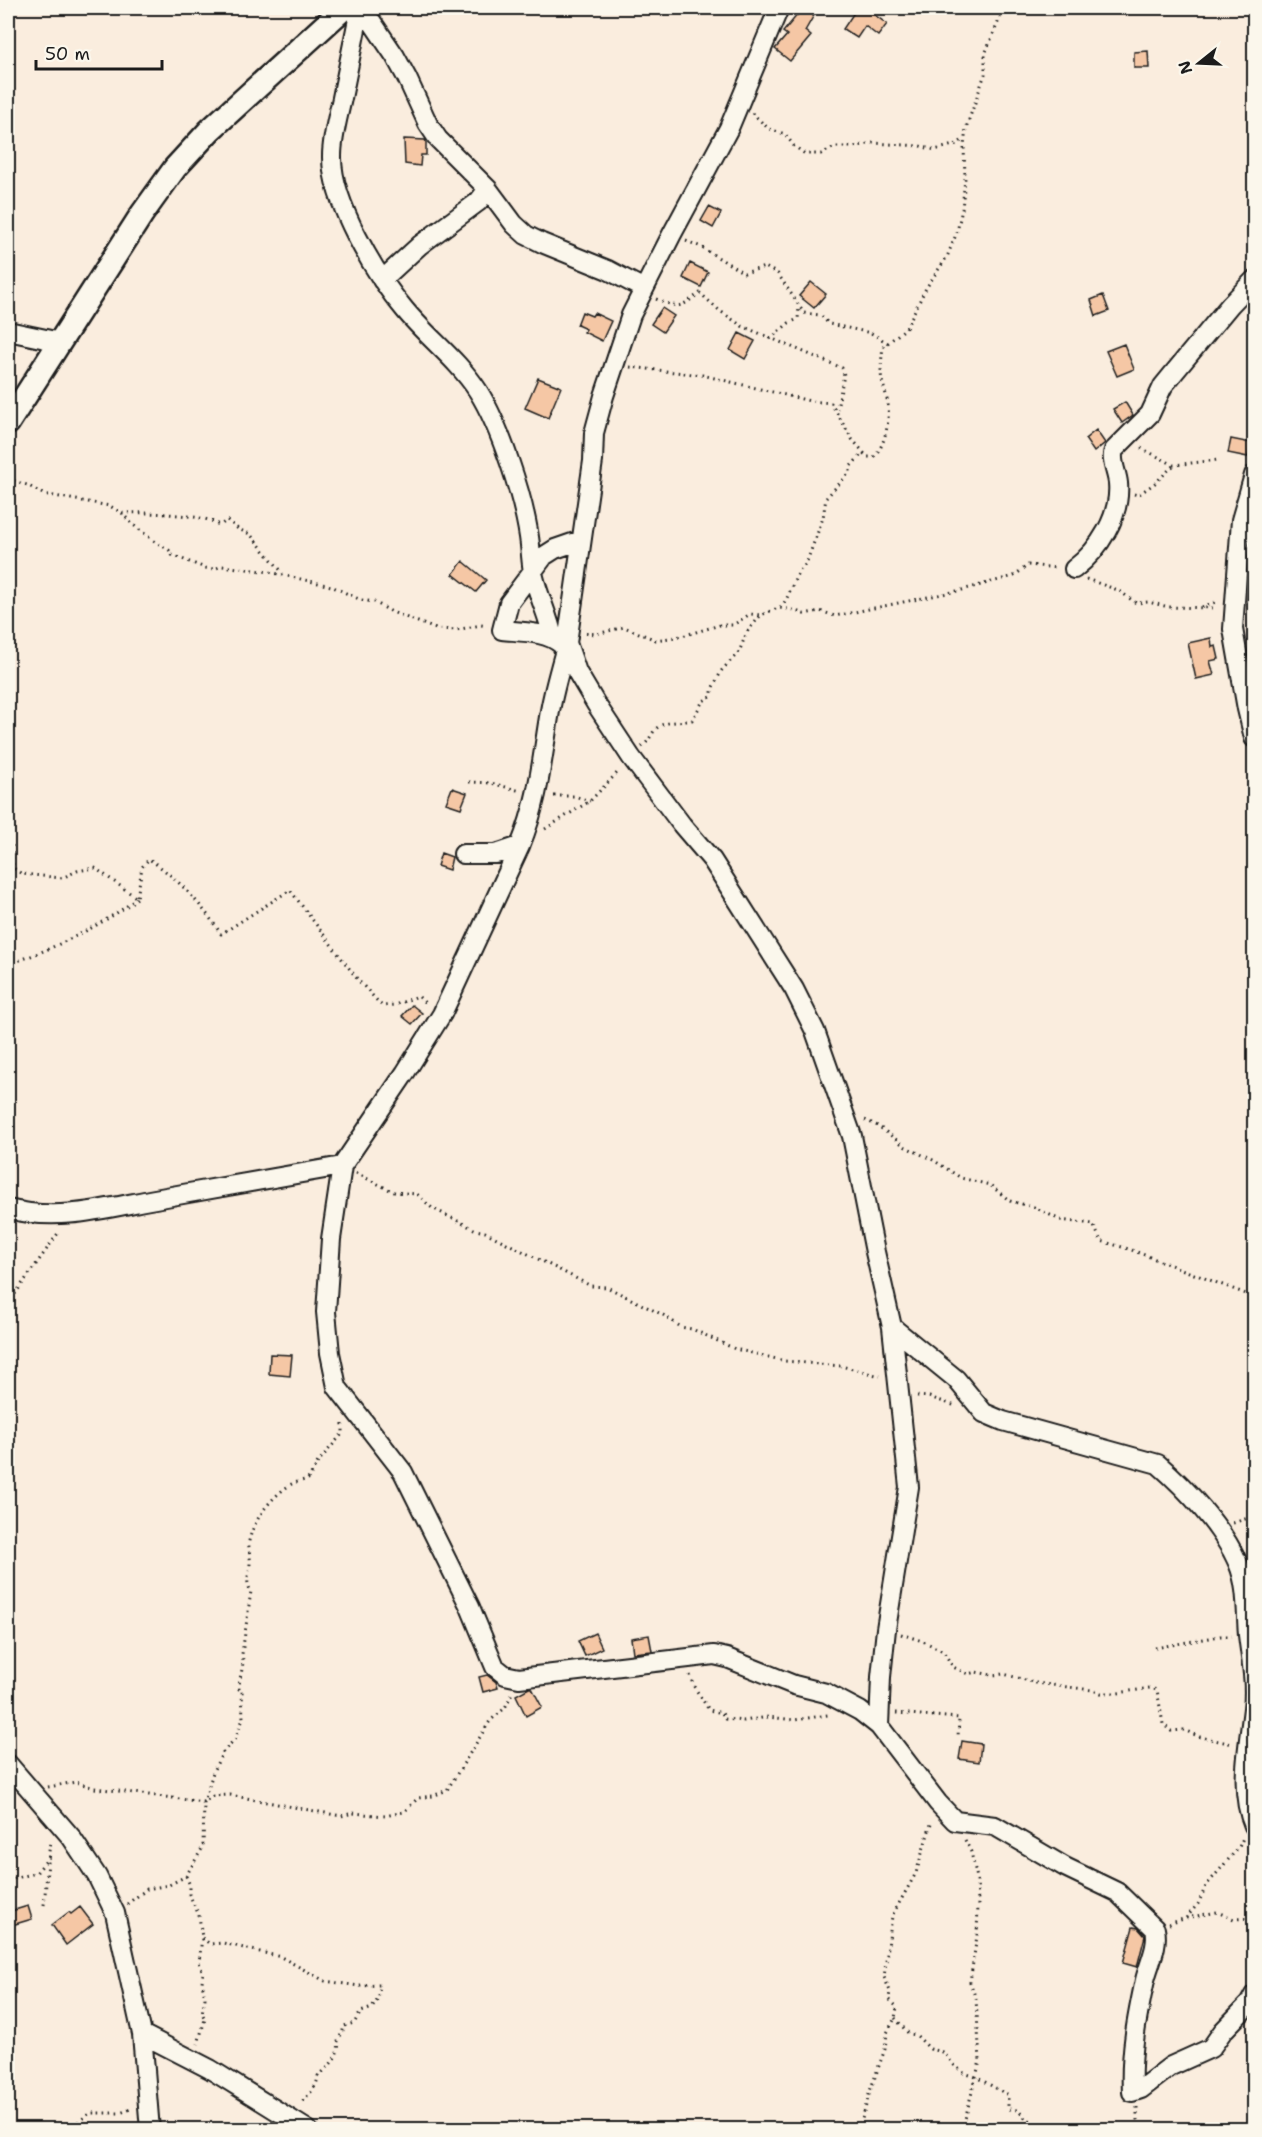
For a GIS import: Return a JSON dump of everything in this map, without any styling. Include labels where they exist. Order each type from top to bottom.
[{"type":"street","points":[[354,8],[372,22],[395,56],[428,124],[438,139],[488,189],[514,224],[526,235],[608,270],[643,293]]},
{"type":"street","points":[[354,8],[332,157],[334,182],[349,219],[382,280],[414,321],[463,369],[479,393],[493,420],[519,493],[529,536],[533,571],[550,623],[564,640],[596,704],[631,757],[682,825],[712,860],[794,989],[815,1031],[852,1136],[874,1252],[892,1327],[909,1487],[886,1629],[879,1719]]},
{"type":"street","points":[[8,423],[135,224],[175,168],[227,113],[354,8]]},
{"type":"street","points":[[779,8],[737,110],[631,315],[614,364],[594,433],[593,461],[581,540],[531,819],[442,1014],[342,1166],[331,1239],[327,1312],[330,1353],[337,1387],[403,1472],[470,1607],[495,1667],[505,1675],[519,1678],[714,1655],[794,1685],[826,1693],[879,1719],[938,1803],[955,1821],[995,1826],[1065,1867],[1117,1892],[1132,1915],[1155,1929],[1157,1937],[1133,2039],[1132,2092],[1141,2089],[1171,2066],[1211,2048],[1254,1995]]},
{"type":"street","points":[[382,280],[420,245],[478,202],[488,189]]},
{"type":"street","points":[[1074,569],[1088,559],[1101,540],[1114,512],[1118,498],[1117,476],[1112,456],[1114,450],[1150,414],[1163,386],[1230,305],[1254,280]]},
{"type":"street","points":[[8,331],[60,342]]},
{"type":"street","points":[[1254,476],[1241,520],[1234,640],[1254,738]]},
{"type":"street","points":[[564,640],[502,630],[509,603],[533,571],[550,552],[581,540]]},
{"type":"street","points":[[463,854],[496,854],[520,846]]},
{"type":"street","points":[[8,1209],[26,1214],[74,1215],[342,1166]]},
{"type":"street","points":[[892,1327],[956,1379],[984,1413],[1003,1421],[1158,1464],[1177,1480],[1217,1528],[1238,1564],[1244,1587],[1248,1636],[1254,1665],[1246,1786],[1253,1823]]},
{"type":"street","points":[[8,1764],[78,1847],[97,1876],[115,1913],[142,2034],[150,2130]]},
{"type":"street","points":[[142,2034],[193,2060],[302,2125]]},
{"type":"path","points":[[564,640],[624,627],[656,640],[682,636],[720,625],[733,626],[750,614],[760,615],[784,604],[792,583],[800,569],[806,564],[823,518],[826,498],[850,472],[850,468],[863,453],[868,457],[874,457],[880,451],[886,435],[887,399],[883,389],[881,371],[883,347],[906,328],[926,288],[947,257],[957,232],[965,178],[966,128],[985,74],[985,54],[1004,8]]},
{"type":"path","points":[[737,110],[748,110],[769,129],[785,134],[794,146],[805,154],[821,154],[835,147],[873,143],[920,146],[935,150],[957,144],[965,137]]},
{"type":"path","points":[[672,234],[699,246],[744,273],[765,267],[778,274],[804,313],[820,315],[829,324],[871,333],[888,343]]},
{"type":"path","points":[[643,293],[672,306],[687,304],[700,293],[742,326],[842,368],[844,375],[837,411]]},
{"type":"path","points":[[770,339],[789,323],[798,319],[799,306]]},
{"type":"path","points":[[614,364],[702,375],[810,401],[831,403],[857,447],[868,457]]},
{"type":"path","points":[[1119,446],[1132,444],[1174,465],[1218,460]]},
{"type":"path","points":[[1118,498],[1130,494],[1138,495],[1174,465]]},
{"type":"path","points":[[8,478],[43,494],[110,506],[169,550],[176,558],[191,561],[205,568],[222,566],[284,575],[331,586],[436,629],[456,630],[481,625],[502,630]]},
{"type":"path","points":[[122,513],[177,515],[212,520],[217,524],[227,520],[231,521],[238,529],[250,534],[284,575]]},
{"type":"path","points":[[778,608],[804,614],[820,611],[835,616],[962,590],[1014,576],[1028,565],[1074,569],[1078,576],[1118,590],[1136,603],[1148,602],[1169,607],[1235,609]]},
{"type":"path","points":[[520,846],[590,801],[649,741],[656,728],[666,723],[692,720],[703,701],[711,697],[713,687],[722,670],[739,652],[747,632],[760,615]]},
{"type":"path","points":[[469,782],[492,783],[545,796],[574,796],[590,801]]},
{"type":"path","points":[[8,834],[12,846],[13,868],[22,874],[62,878],[95,868],[137,898]]},
{"type":"path","points":[[8,964],[117,914],[137,898],[142,867],[149,860],[164,869],[208,913],[221,934],[290,890],[358,980],[382,1006],[395,1005],[417,996],[442,1014]]},
{"type":"path","points":[[844,1111],[878,1126],[906,1147],[933,1160],[961,1178],[990,1185],[1010,1201],[1034,1207],[1060,1220],[1093,1224],[1101,1241],[1129,1249],[1254,1297]]},
{"type":"path","points":[[342,1166],[394,1192],[417,1194],[432,1208],[476,1230],[485,1232],[591,1286],[607,1287],[663,1315],[681,1327],[692,1329],[735,1349],[785,1361],[841,1366],[888,1377],[898,1384],[950,1405],[984,1413]]},
{"type":"path","points":[[8,1304],[44,1252],[74,1215]]},
{"type":"path","points":[[115,1913],[147,1889],[169,1886],[186,1876],[203,1846],[204,1802],[214,1769],[223,1752],[235,1739],[243,1719],[239,1677],[244,1664],[242,1654],[251,1591],[246,1584],[251,1558],[249,1543],[269,1501],[290,1485],[308,1479],[318,1462],[343,1433],[344,1419]]},
{"type":"path","points":[[886,1629],[925,1642],[943,1651],[953,1667],[968,1674],[976,1672],[992,1675],[1004,1674],[1036,1683],[1101,1693],[1150,1688],[1157,1690],[1163,1724],[1171,1731],[1184,1730],[1200,1737],[1230,1743],[1248,1751]]},
{"type":"path","points":[[1155,1648],[1221,1636],[1248,1636]]},
{"type":"path","points":[[714,1655],[689,1674],[693,1685],[709,1710],[722,1713],[725,1719],[744,1721],[768,1717],[795,1720],[829,1714]]},
{"type":"path","points":[[30,1790],[76,1782],[94,1788],[204,1802],[213,1796],[230,1795],[341,1816],[353,1813],[385,1816],[404,1812],[418,1798],[433,1796],[447,1790],[490,1721],[505,1708],[519,1678]]},
{"type":"path","points":[[879,1719],[959,1718],[958,1737]]},
{"type":"path","points":[[859,2130],[885,2049],[887,2033],[895,2018],[897,2007],[889,1999],[890,1991],[884,1977],[892,1916],[916,1873],[938,1803]]},
{"type":"path","points":[[44,1905],[50,1856],[51,1815]]},
{"type":"path","points":[[955,1821],[971,1852],[978,1903],[977,1936],[970,1982],[976,1999],[980,2056],[965,2119],[965,2130]]},
{"type":"path","points":[[1186,1918],[1198,1904],[1206,1886],[1239,1847],[1253,1823]]},
{"type":"path","points":[[8,1880],[36,1873],[50,1856]]},
{"type":"path","points":[[186,1876],[189,1883],[189,1894],[199,1915],[202,1938],[199,1962],[203,1973],[205,1998],[202,2013],[205,2019],[193,2060]]},
{"type":"path","points":[[8,1894],[12,1896]]},
{"type":"path","points":[[1155,1929],[1186,1918],[1217,1912],[1234,1919],[1254,1918]]},
{"type":"path","points":[[202,1938],[210,1944],[223,1943],[281,1957],[325,1981],[359,1986],[380,1985],[378,1999],[372,2008],[361,2012],[354,2023],[344,2026],[333,2060],[318,2076],[310,2096],[305,2098],[299,2107],[302,2125]]},
{"type":"path","points":[[895,2018],[909,2034],[916,2035],[930,2049],[943,2052],[964,2073],[1008,2095],[1008,2109],[1018,2110],[1025,2118],[1050,2130]]},
{"type":"path","points":[[55,2130],[78,2122],[90,2113],[120,2113],[148,2105]]},
{"type":"building","points":[[803,8],[818,8],[805,31],[811,36],[790,61],[775,49],[787,35],[783,32]]},
{"type":"building","points":[[857,8],[876,8],[872,13],[887,24],[878,36],[865,26],[857,38],[843,29]]},
{"type":"building","points":[[1148,51],[1149,68],[1134,68],[1134,52]]},
{"type":"building","points":[[404,139],[425,140],[426,155],[421,155],[420,166],[405,164]]},
{"type":"building","points":[[709,207],[721,213],[713,228],[701,221]]},
{"type":"building","points":[[690,263],[708,272],[701,287],[683,278]]},
{"type":"building","points":[[811,282],[826,294],[814,308],[799,296]]},
{"type":"building","points":[[1103,295],[1109,311],[1096,316],[1091,300]]},
{"type":"building","points":[[662,308],[674,316],[663,332],[651,324]]},
{"type":"building","points":[[582,312],[592,316],[594,313],[611,321],[602,341],[584,332],[586,329],[577,325]]},
{"type":"building","points":[[739,333],[755,341],[745,359],[730,350]]},
{"type":"building","points":[[1124,344],[1134,369],[1117,376],[1106,351]]},
{"type":"building","points":[[538,378],[561,387],[548,418],[525,408]]},
{"type":"building","points":[[1125,402],[1133,415],[1122,423],[1113,409]]},
{"type":"building","points":[[1096,430],[1105,443],[1094,452],[1085,439]]},
{"type":"building","points":[[1231,439],[1251,443],[1248,457],[1228,453]]},
{"type":"building","points":[[463,561],[486,580],[476,592],[453,574]]},
{"type":"building","points":[[1211,638],[1212,647],[1216,646],[1219,659],[1210,661],[1214,675],[1196,679],[1188,643]]},
{"type":"building","points":[[452,788],[467,793],[461,808],[446,803]]},
{"type":"building","points":[[441,853],[452,857],[449,870],[437,866]]},
{"type":"building","points":[[412,1005],[422,1013],[412,1024],[402,1016]]},
{"type":"building","points":[[270,1354],[292,1355],[290,1376],[269,1374]]},
{"type":"building","points":[[595,1633],[602,1648],[585,1656],[578,1641]]},
{"type":"building","points":[[649,1635],[652,1651],[633,1653],[631,1638]]},
{"type":"building","points":[[487,1675],[496,1682],[498,1688],[483,1692],[479,1677]]},
{"type":"building","points":[[532,1688],[542,1707],[526,1716],[516,1695]]},
{"type":"building","points":[[962,1741],[981,1744],[979,1762],[959,1759]]},
{"type":"building","points":[[28,1906],[32,1919],[12,1925],[8,1912]]},
{"type":"building","points":[[80,1907],[93,1924],[66,1945],[52,1925]]},
{"type":"building","points":[[1133,1927],[1138,1928],[1145,1936],[1137,1967],[1123,1963]]}]
